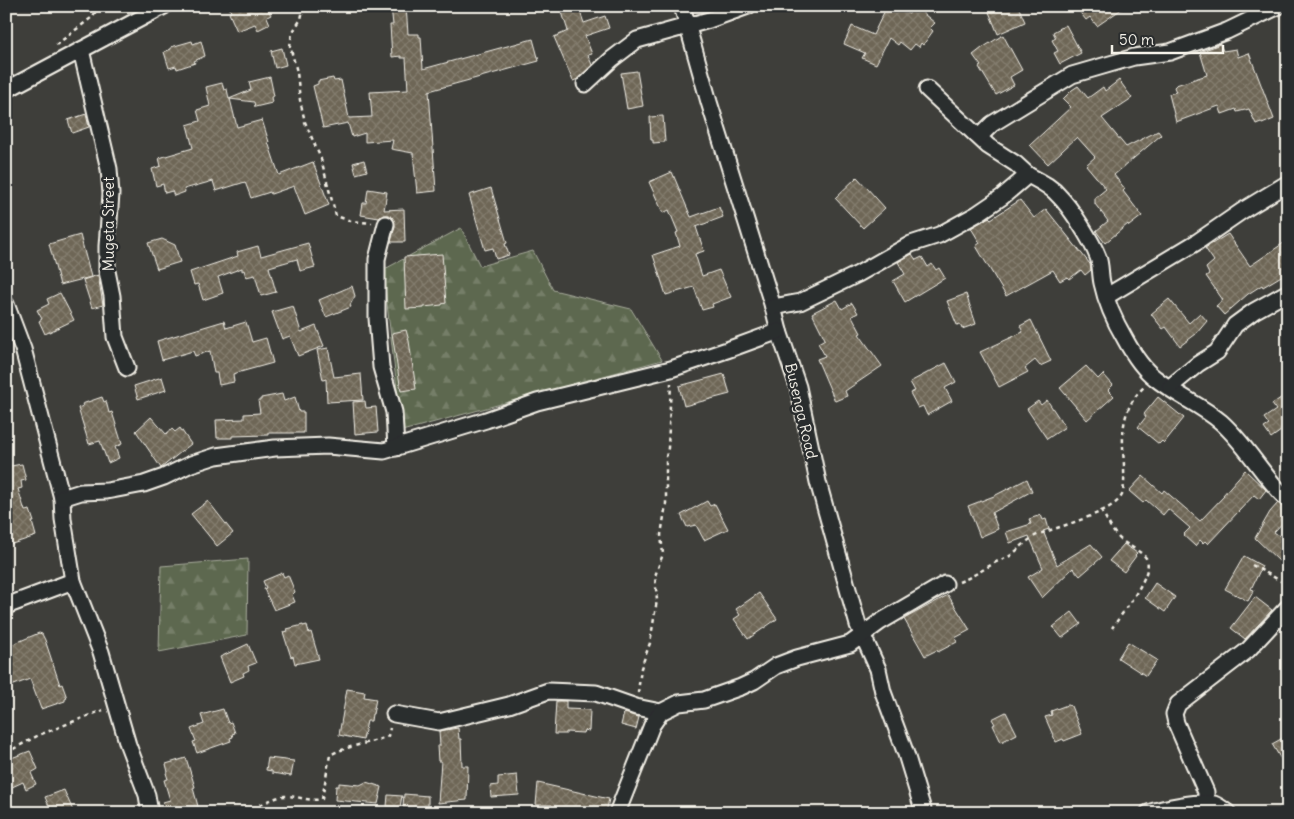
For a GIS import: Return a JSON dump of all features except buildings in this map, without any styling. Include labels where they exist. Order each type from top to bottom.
[{"type":"street","points":[[6,90],[164,6]]},
{"type":"street","name":"Busenga Road","points":[[682,6],[709,102],[798,387],[818,482],[858,625],[878,669],[883,692],[906,754],[924,813]]},
{"type":"street","points":[[585,84],[612,59],[637,40],[688,26],[748,6]]},
{"type":"street","points":[[979,137],[992,124],[1072,75],[1134,57],[1170,52],[1227,31],[1279,6]]},
{"type":"street","name":"Mugeta Street","points":[[81,50],[109,169],[111,194],[107,271],[112,296],[115,337],[127,368]]},
{"type":"street","points":[[927,89],[988,146],[1016,164],[1028,175],[1046,184],[1060,196],[1097,255],[1101,268],[1102,282],[1114,317],[1125,340],[1154,378],[1206,410],[1228,428],[1288,500]]},
{"type":"street","points":[[773,307],[800,302],[858,274],[911,244],[939,235],[977,214],[1002,197],[1028,175]]},
{"type":"street","points":[[1107,296],[1198,242],[1242,211],[1288,183]]},
{"type":"street","points":[[386,224],[377,259],[377,318],[381,367],[394,412],[396,448]]},
{"type":"street","points":[[1170,387],[1198,364],[1217,352],[1235,325],[1254,311],[1288,292]]},
{"type":"street","points":[[6,304],[23,350],[62,498],[63,519],[73,581],[101,652],[128,745],[147,795],[150,813]]},
{"type":"street","points":[[62,498],[81,492],[106,491],[144,484],[191,464],[226,455],[275,448],[328,446],[384,451],[486,420],[537,402],[671,369],[779,331]]},
{"type":"street","points":[[6,606],[73,581]]},
{"type":"street","points":[[617,813],[652,725],[661,712],[680,703],[704,700],[741,687],[754,681],[776,666],[797,658],[850,644],[863,634],[945,584]]},
{"type":"street","points":[[1206,803],[1206,792],[1176,723],[1174,714],[1178,704],[1248,650],[1288,607]]},
{"type":"street","points":[[394,714],[439,722],[509,705],[548,691],[596,693],[636,707],[661,712]]},
{"type":"street","points":[[1148,813],[1175,806],[1206,803],[1214,804],[1228,813]]},
{"type":"path","points":[[51,48],[91,18],[100,6]]},
{"type":"path","points":[[302,6],[301,19],[292,33],[290,46],[297,72],[305,122],[322,159],[336,216],[351,221],[386,224]]},
{"type":"path","points":[[636,707],[641,668],[650,643],[657,600],[655,576],[662,554],[661,535],[666,504],[666,457],[671,369]]},
{"type":"path","points":[[945,584],[960,582],[975,575],[1008,557],[1035,536],[1090,517],[1111,507],[1120,499],[1125,479],[1122,442],[1124,421],[1130,405],[1137,394],[1154,378]]},
{"type":"path","points":[[1102,510],[1118,536],[1146,558],[1148,564],[1147,572],[1139,589],[1112,628]]},
{"type":"path","points":[[1252,565],[1288,585]]},
{"type":"path","points":[[6,753],[59,726],[116,705]]},
{"type":"path","points":[[246,813],[285,795],[312,801],[322,799],[330,755],[342,748],[372,742],[388,736],[394,714]]},
{"type":"green space","points":[[461,228],[480,266],[533,251],[553,290],[631,309],[662,360],[402,431],[383,270]]},
{"type":"green space","points":[[248,559],[247,635],[159,652],[161,566]]}]
